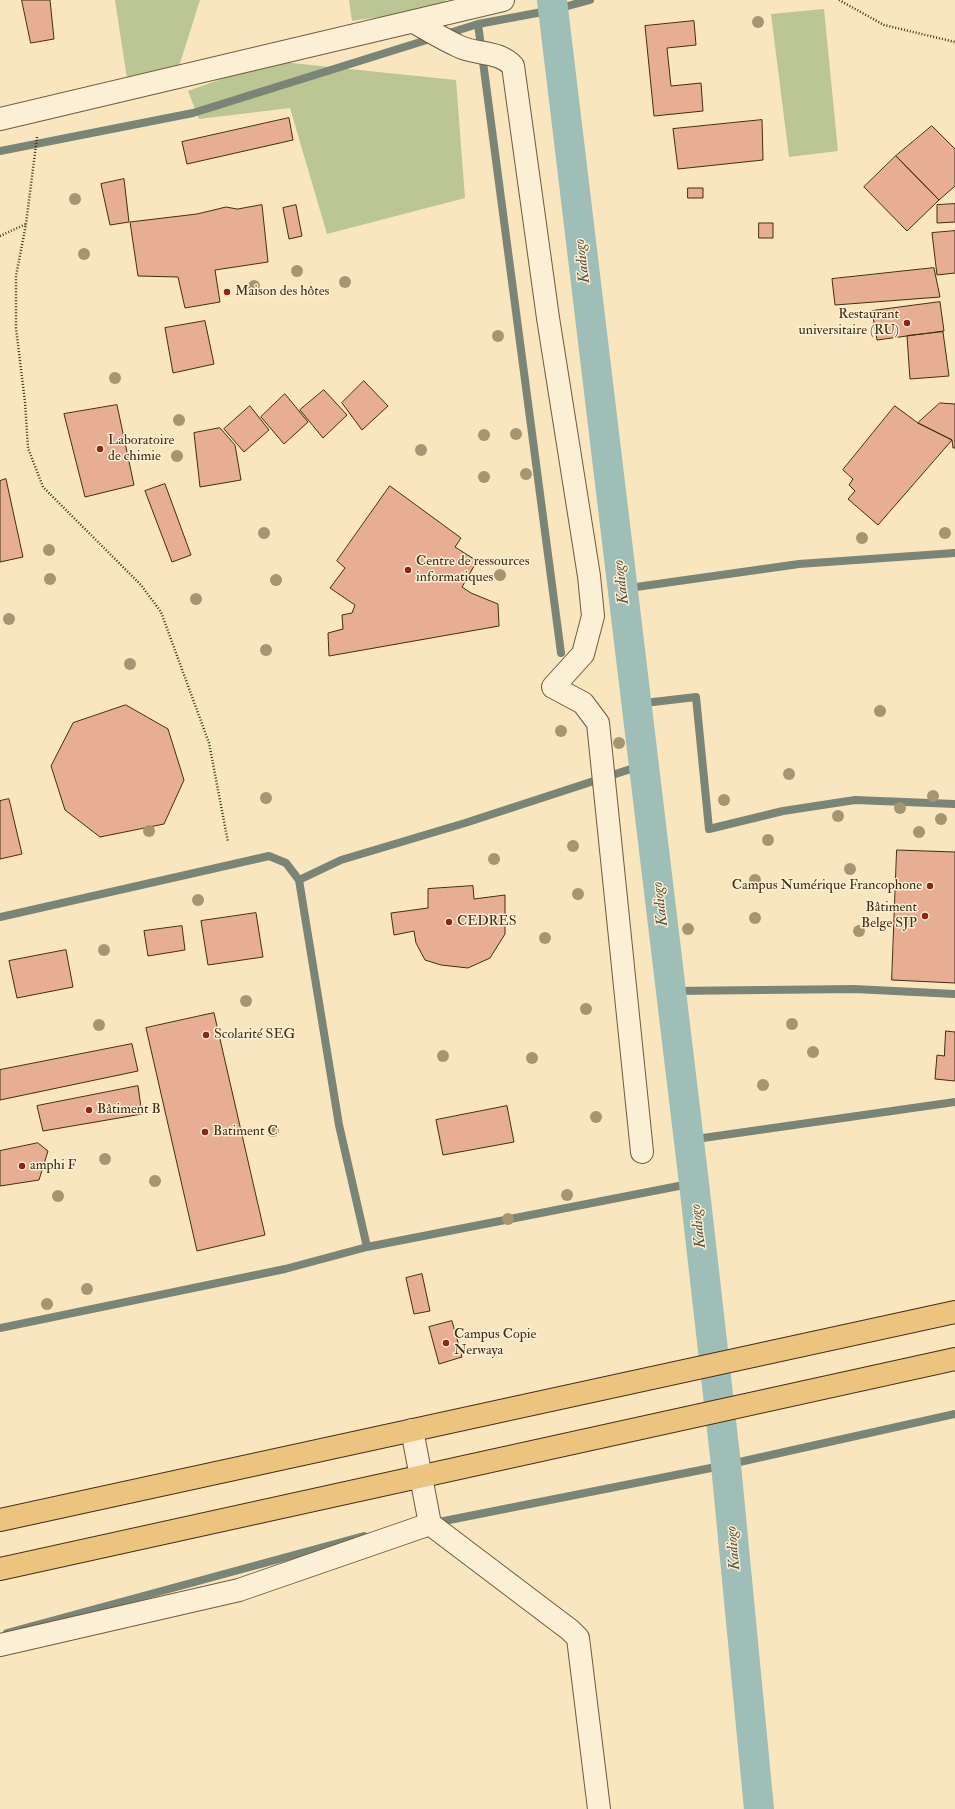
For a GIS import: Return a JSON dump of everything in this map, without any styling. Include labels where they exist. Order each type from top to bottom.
[{"type":"main road","points":[[0,1520],[955,1312]]},
{"type":"main road","points":[[0,1569],[655,1424],[785,1398],[955,1359]]},
{"type":"street","points":[[0,119],[503,0]]},
{"type":"street","points":[[414,22],[459,47],[500,56],[508,60],[513,66],[548,318],[589,576],[593,616],[583,654],[553,687],[583,704],[598,723],[642,1152]]},
{"type":"street","points":[[412,1430],[430,1524],[570,1630],[578,1638],[599,1809]]},
{"type":"street","points":[[0,1645],[239,1590],[430,1524]]},
{"type":"path","points":[[840,0],[884,25],[955,42]]},
{"type":"path","points":[[40,110],[26,224],[16,276],[16,328],[25,402],[28,448],[43,487],[141,585],[161,612],[209,743],[228,842]]},
{"type":"path","points":[[0,236],[26,224]]},
{"type":"green space","points":[[115,0],[200,0],[175,79],[128,85]]},
{"type":"green space","points":[[349,0],[446,0],[443,8],[352,21]]},
{"type":"green space","points":[[824,9],[838,151],[789,157],[771,14]]},
{"type":"green space","points":[[272,61],[456,80],[465,198],[327,234],[290,108],[199,119],[188,91]]},
{"type":"building","points":[[22,0],[50,0],[54,39],[31,43]]},
{"type":"building","points":[[694,21],[696,45],[667,48],[671,86],[701,83],[703,111],[654,116],[645,26]]},
{"type":"building","points":[[289,118],[293,140],[187,164],[182,142]]},
{"type":"building","points":[[762,120],[763,160],[678,169],[673,129]]},
{"type":"building","points":[[932,126],[955,149],[955,186],[939,200],[896,156]]},
{"type":"building","points":[[896,156],[939,200],[907,231],[864,187]]},
{"type":"building","points":[[124,179],[129,222],[110,225],[101,184]]},
{"type":"building","points":[[688,188],[703,188],[703,198],[688,198]]},
{"type":"building","points":[[955,204],[955,222],[937,223],[937,205]]},
{"type":"building","points":[[262,205],[268,262],[215,270],[220,302],[185,308],[178,277],[138,276],[130,222],[197,214],[226,207],[237,209]]},
{"type":"building","points":[[296,205],[302,236],[289,239],[283,208]]},
{"type":"building","points":[[759,223],[773,223],[773,238],[759,238]]},
{"type":"building","points":[[955,231],[955,273],[937,275],[932,233]]},
{"type":"building","points":[[934,268],[940,297],[835,305],[832,279]]},
{"type":"building","points":[[940,302],[944,331],[877,340],[872,311]]},
{"type":"building","points":[[205,321],[214,364],[173,373],[165,328]]},
{"type":"building","points":[[943,332],[949,376],[910,379],[907,336]]},
{"type":"building","points":[[364,381],[388,406],[362,430],[342,403]]},
{"type":"building","points":[[324,390],[347,415],[323,438],[300,410]]},
{"type":"building","points":[[285,394],[308,422],[284,444],[261,417]]},
{"type":"building","points":[[940,403],[955,404],[955,448],[953,448],[952,440],[918,423]]},
{"type":"building","name":"Laboratoire de chimie","points":[[117,405],[134,485],[85,497],[64,414]]},
{"type":"building","points":[[250,406],[269,430],[244,452],[224,429]]},
{"type":"building","points":[[895,406],[918,423],[952,440],[878,525],[848,499],[855,491],[849,485],[853,479],[843,470]]},
{"type":"building","points":[[220,428],[235,445],[241,480],[200,487],[194,433]]},
{"type":"building","points":[[6,479],[23,557],[0,562],[0,481]]},
{"type":"building","points":[[165,484],[191,555],[172,562],[145,491]]},
{"type":"building","name":"Centre de ressources informatiques","points":[[390,486],[461,538],[455,547],[477,561],[462,587],[471,593],[498,604],[499,626],[329,656],[328,633],[343,629],[342,615],[352,613],[355,605],[330,588],[345,568],[337,561]]},
{"type":"building","points":[[126,705],[168,729],[184,780],[164,824],[100,837],[65,810],[51,766],[73,723]]},
{"type":"building","points":[[9,799],[22,854],[0,859],[0,801]]},
{"type":"building","name":"Bâtiment Belge SJP","points":[[897,850],[955,852],[955,983],[892,980]]},
{"type":"building","name":"CEDRES","points":[[473,886],[474,899],[505,895],[505,934],[490,958],[468,968],[441,965],[425,960],[416,943],[414,931],[394,935],[391,913],[428,908],[428,889]]},
{"type":"building","points":[[256,913],[263,957],[208,965],[201,921]]},
{"type":"building","points":[[182,926],[185,950],[148,956],[144,931]]},
{"type":"building","points":[[66,950],[73,987],[17,998],[9,961]]},
{"type":"building","name":"Batiment C","points":[[214,1013],[265,1235],[197,1251],[146,1028]]},
{"type":"building","points":[[946,1031],[955,1032],[955,1081],[935,1079],[937,1055],[944,1056]]},
{"type":"building","points":[[132,1044],[138,1071],[0,1100],[0,1070]]},
{"type":"building","name":"Bâtiment B","points":[[138,1086],[142,1114],[43,1131],[37,1106]]},
{"type":"building","points":[[507,1106],[514,1142],[443,1155],[436,1120]]},
{"type":"building","name":"amphi F","points":[[38,1143],[48,1151],[39,1180],[0,1186],[0,1151]]},
{"type":"building","points":[[422,1274],[430,1311],[414,1314],[406,1278]]},
{"type":"building","points":[[452,1321],[462,1357],[439,1364],[429,1327]]},
{"type":"waterway","name":"Kadiogo","points":[[552,0],[694,1183],[726,1465],[759,1809]]},
{"type":"waterway","points":[[0,151],[193,113],[478,24],[553,10],[590,0]]},
{"type":"waterway","points":[[478,24],[561,653]]},
{"type":"waterway","points":[[622,589],[799,564],[955,553]]},
{"type":"waterway","points":[[636,704],[696,697],[709,829],[783,811],[855,800],[955,804]]},
{"type":"waterway","points":[[299,880],[341,860],[465,823],[643,765]]},
{"type":"waterway","points":[[0,917],[269,856],[286,863],[299,880],[339,1125],[367,1247]]},
{"type":"waterway","points":[[671,991],[854,989],[955,994]]},
{"type":"waterway","points":[[689,1140],[955,1102]]},
{"type":"waterway","points":[[0,1328],[285,1269],[367,1247],[694,1183]]},
{"type":"waterway","points":[[434,1523],[726,1465],[955,1414]]},
{"type":"waterway","points":[[7,1633],[364,1536]]},
{"type":"place","name":"Maison des hôtes","points":[[227,292]]},
{"type":"place","name":"Restaurant universitaire (RU)","points":[[907,323]]},
{"type":"place","name":"Laboratoire de chimie","points":[[100,449]]},
{"type":"place","name":"Centre de ressources informatiques","points":[[408,570]]},
{"type":"place","name":"Campus Numérique Francophone","points":[[930,886]]},
{"type":"place","name":"Bâtiment Belge SJP","points":[[925,916]]},
{"type":"place","name":"CEDRES","points":[[449,922]]},
{"type":"place","name":"Scolarité SEG","points":[[206,1035]]},
{"type":"place","name":"Bâtiment B","points":[[89,1110]]},
{"type":"place","name":"Batiment C","points":[[205,1132]]},
{"type":"place","name":"amphi F","points":[[22,1166]]},
{"type":"place","name":"Campus Copie Nerwaya","points":[[446,1343]]}]
